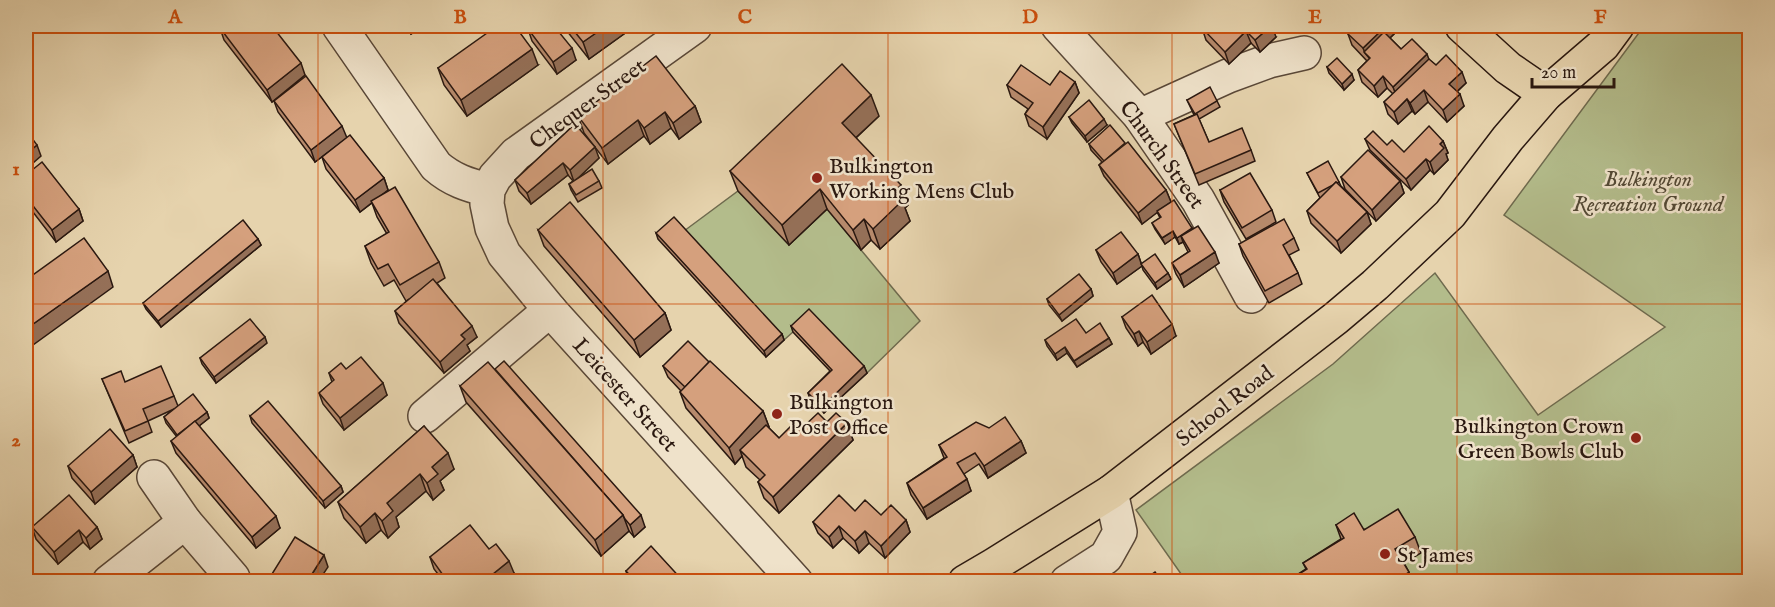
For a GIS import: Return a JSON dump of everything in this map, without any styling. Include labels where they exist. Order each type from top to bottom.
[{"type":"main road","points":[[1462,26],[1508,68],[1546,94]]},
{"type":"main road","name":"School Road","points":[[965,582],[1111,492],[1336,318],[1375,285],[1450,214],[1546,94],[1603,45],[1617,26]]},
{"type":"street","points":[[339,26],[436,166],[459,182],[488,190]]},
{"type":"street","name":"Chequer Street","points":[[488,190],[495,177],[516,154],[695,26]]},
{"type":"street","name":"Church Street","points":[[1058,26],[1140,116],[1198,200],[1251,296]]},
{"type":"street","points":[[1140,116],[1228,76],[1269,61],[1304,53]]},
{"type":"street","name":"Leicester Street","points":[[488,190],[487,204],[492,228],[504,254],[550,310],[796,582]]},
{"type":"street","points":[[425,416],[550,310]]},
{"type":"street","points":[[154,477],[185,522],[232,578]]},
{"type":"street","points":[[1067,582],[1106,557],[1120,532],[1111,492]]},
{"type":"street","points":[[109,582],[185,522]]},
{"type":"green space","name":"Bulkington Recreation Ground","points":[[1644,26],[1749,26],[1749,581],[1186,581],[1136,510],[1333,364],[1435,273],[1538,415],[1665,327],[1504,215]]},
{"type":"green space","points":[[738,191],[789,245],[827,209],[920,321],[867,373],[812,315],[784,340],[684,231]]},
{"type":"building","points":[[223,26],[272,26],[301,63],[267,90],[220,28]]},
{"type":"building","points":[[497,26],[515,26],[532,49],[461,100],[438,68]]},
{"type":"building","points":[[532,26],[554,26],[572,48],[553,62],[528,29]]},
{"type":"building","points":[[570,26],[606,26],[583,42]]},
{"type":"building","points":[[1205,26],[1271,26],[1255,40],[1246,31],[1225,52],[1202,28]]},
{"type":"building","points":[[1353,26],[1386,26],[1363,48],[1348,34],[1355,27]]},
{"type":"building","points":[[1384,32],[1401,49],[1412,39],[1427,54],[1393,87],[1383,76],[1374,86],[1358,70],[1370,58],[1364,52]]},
{"type":"building","points":[[1446,55],[1462,72],[1449,84],[1460,94],[1443,110],[1424,90],[1410,103],[1407,99],[1394,112],[1384,102],[1429,59],[1436,65]]},
{"type":"building","points":[[656,56],[695,106],[673,123],[665,112],[644,128],[638,120],[602,148],[578,116]]},
{"type":"building","points":[[1337,58],[1352,74],[1342,84],[1327,67]]},
{"type":"building","name":"Bulkington Working Mens Club","points":[[842,64],[871,95],[842,123],[901,185],[894,192],[902,201],[873,229],[864,219],[853,230],[820,189],[782,225],[730,171]]},
{"type":"building","points":[[1021,65],[1050,85],[1060,71],[1075,82],[1043,127],[1025,114],[1033,103],[1007,85]]},
{"type":"building","points":[[306,76],[342,126],[311,150],[274,101]]},
{"type":"building","points":[[1210,87],[1217,101],[1195,114],[1187,100]]},
{"type":"building","points":[[1089,100],[1104,119],[1085,136],[1069,117]]},
{"type":"building","points":[[1197,114],[1209,142],[1242,128],[1251,150],[1195,174],[1174,124]]},
{"type":"building","points":[[575,124],[595,147],[570,170],[563,163],[527,193],[515,180]]},
{"type":"building","points":[[1110,125],[1125,143],[1104,161],[1089,144]]},
{"type":"building","points":[[1429,126],[1443,141],[1440,144],[1444,148],[1430,162],[1426,159],[1406,179],[1365,139],[1373,131],[1387,145],[1392,140],[1404,152]]},
{"type":"building","points":[[26,130],[37,145],[26,154]]},
{"type":"building","points":[[350,135],[384,178],[355,200],[322,157]]},
{"type":"building","points":[[1128,142],[1166,190],[1138,213],[1099,165]]},
{"type":"building","points":[[1368,150],[1400,181],[1372,210],[1341,177]]},
{"type":"building","points":[[1328,161],[1339,182],[1318,193],[1307,173]]},
{"type":"building","points":[[42,162],[79,209],[52,230],[26,197],[26,175]]},
{"type":"building","points":[[592,169],[599,181],[576,195],[569,184]]},
{"type":"building","points":[[1250,173],[1272,210],[1242,228],[1220,190]]},
{"type":"building","points":[[1336,182],[1367,212],[1337,241],[1307,211]]},
{"type":"building","points":[[395,187],[439,262],[400,285],[388,264],[378,269],[365,246],[389,232],[371,201]]},
{"type":"building","points":[[1174,200],[1192,228],[1177,238],[1173,231],[1162,238],[1152,223],[1161,217],[1157,211]]},
{"type":"building","points":[[570,202],[665,313],[634,340],[538,230]]},
{"type":"building","points":[[674,217],[782,334],[764,351],[656,233]]},
{"type":"building","points":[[1284,219],[1294,238],[1283,245],[1298,273],[1265,291],[1239,244]]},
{"type":"building","points":[[243,220],[258,239],[158,321],[143,303]]},
{"type":"building","points":[[1198,226],[1215,252],[1180,275],[1172,263],[1190,251],[1181,236]]},
{"type":"building","points":[[1121,232],[1138,254],[1113,273],[1096,250]]},
{"type":"building","points":[[84,238],[108,271],[26,329],[26,280]]},
{"type":"building","points":[[1155,254],[1168,273],[1155,283],[1141,264]]},
{"type":"building","points":[[1079,274],[1091,289],[1059,315],[1047,299]]},
{"type":"building","points":[[433,279],[472,326],[461,335],[465,339],[440,362],[395,311]]},
{"type":"building","points":[[1152,295],[1172,324],[1147,342],[1139,331],[1134,334],[1122,317]]},
{"type":"building","points":[[809,309],[864,366],[822,407],[808,393],[832,370],[791,326]]},
{"type":"building","points":[[250,319],[265,337],[214,377],[200,358]]},
{"type":"building","points":[[1076,319],[1086,333],[1100,323],[1109,338],[1074,361],[1065,347],[1055,354],[1045,340]]},
{"type":"building","points":[[688,341],[709,362],[685,387],[663,366]]},
{"type":"building","points":[[361,357],[383,383],[340,418],[319,393],[334,380],[329,373],[341,363],[346,369]]},
{"type":"building","points":[[504,361],[641,515],[630,525],[495,369]]},
{"type":"building","points":[[710,361],[763,411],[729,448],[680,392]]},
{"type":"building","points":[[488,362],[623,515],[595,540],[460,386]]},
{"type":"building","points":[[161,366],[174,396],[143,409],[148,421],[125,431],[102,379],[121,371],[125,382]]},
{"type":"building","points":[[193,394],[207,412],[177,435],[164,417]]},
{"type":"building","points":[[268,401],[341,486],[323,501],[250,416]]},
{"type":"building","points":[[818,413],[827,422],[836,413],[847,423],[773,497],[758,482],[765,475],[740,450],[766,425],[779,438],[793,424],[800,430]]},
{"type":"building","points":[[1005,417],[1021,441],[984,466],[975,453],[957,463],[967,479],[923,508],[907,483],[947,457],[939,445],[976,422],[989,428]]},
{"type":"building","points":[[195,421],[276,516],[252,537],[171,441]]},
{"type":"building","points":[[424,426],[448,453],[432,467],[438,474],[427,483],[420,474],[387,503],[393,511],[382,521],[375,513],[360,527],[338,502]]},
{"type":"building","points":[[110,429],[133,455],[91,492],[68,466]]},
{"type":"building","points":[[69,495],[97,527],[86,538],[79,530],[54,552],[32,527]]},
{"type":"building","points":[[839,495],[855,511],[865,500],[881,515],[891,505],[906,520],[881,546],[865,531],[855,541],[839,526],[829,537],[813,522]]},
{"type":"building","points":[[1398,509],[1415,537],[1395,549],[1409,572],[1394,582],[1286,582],[1307,569],[1303,563],[1344,538],[1336,525],[1354,513],[1364,530]]},
{"type":"building","points":[[470,525],[489,549],[496,544],[509,561],[483,582],[448,582],[430,557]]},
{"type":"building","points":[[295,537],[324,555],[307,582],[267,582]]},
{"type":"building","points":[[651,546],[684,582],[636,582],[626,571]]},
{"type":"building","points":[[1155,572],[1162,582],[1141,582]]},
{"type":"place","name":"Bulkington Working Mens Club","points":[[817,178]]},
{"type":"place","name":"Bulkington Post Office","points":[[777,414]]},
{"type":"place","name":"Bulkington Crown Green Bowls Club","points":[[1636,438]]},
{"type":"place","name":"St James","points":[[1385,554]]}]
